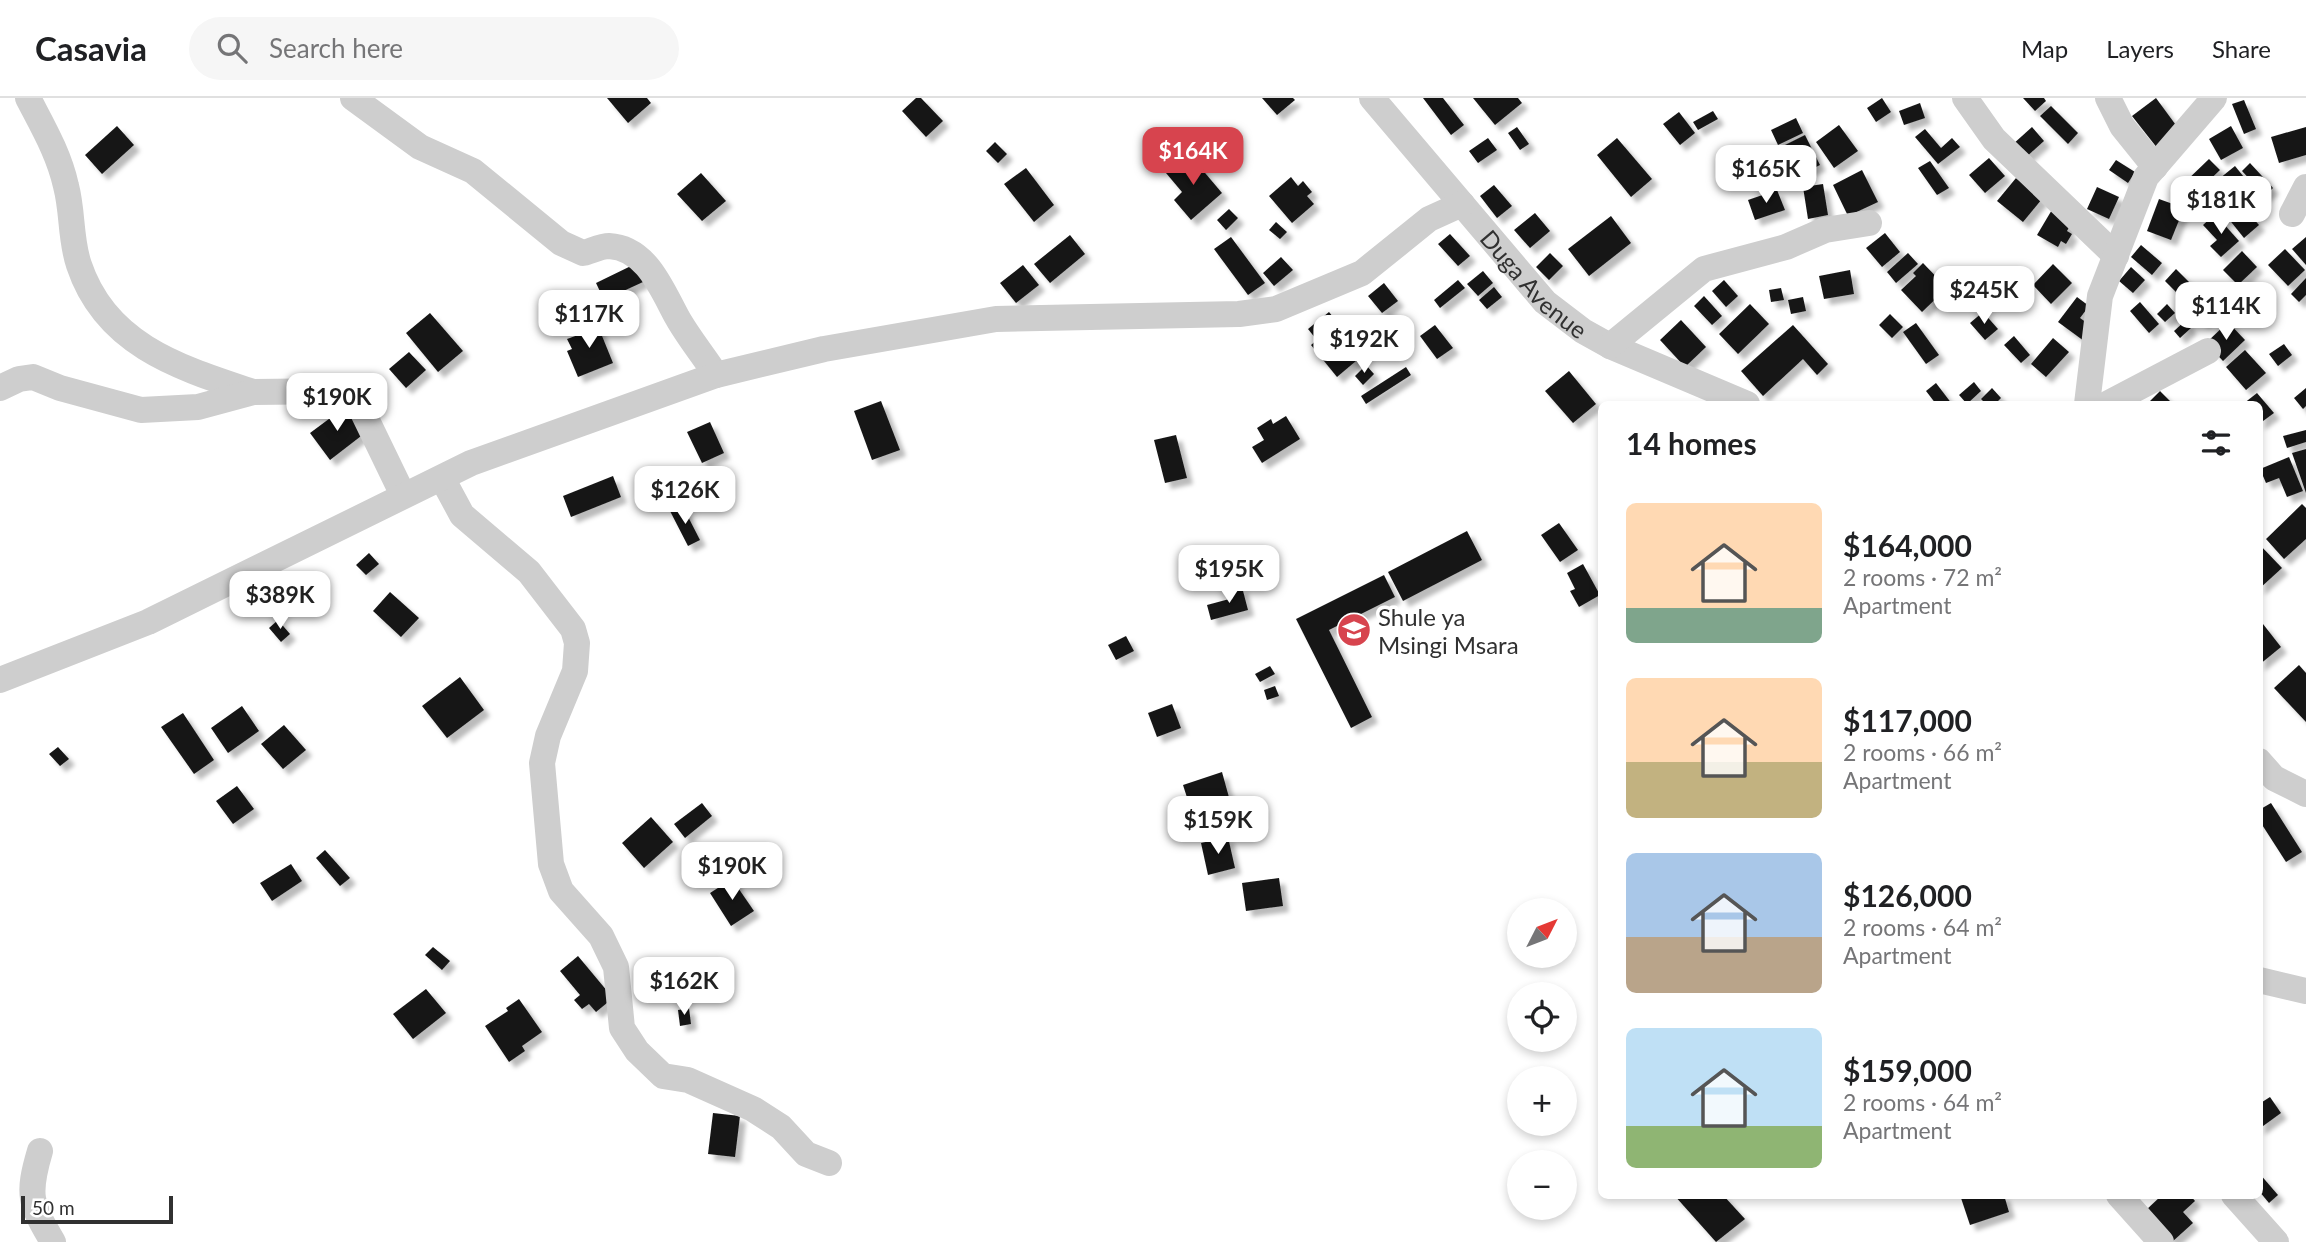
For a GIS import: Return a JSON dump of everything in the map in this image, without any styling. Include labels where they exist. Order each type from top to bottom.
[{"type":"street","points":[[28,98],[58,156],[67,189],[76,256],[95,298],[122,330],[147,351],[178,367],[253,392]]},
{"type":"street","points":[[353,98],[420,147],[473,171],[561,243],[583,253],[608,246],[626,250],[643,263],[660,282],[678,319],[716,375]]},
{"type":"street","name":"Duga Avenue","points":[[1372,98],[1545,302],[1583,331],[1610,346],[1740,401]]},
{"type":"street","points":[[1965,98],[1994,139],[2116,256]]},
{"type":"street","points":[[2108,98],[2122,126],[2155,167]]},
{"type":"street","points":[[2088,401],[2097,344],[2100,296],[2146,177],[2214,98]]},
{"type":"street","points":[[2292,214],[2306,187]]},
{"type":"street","points":[[0,680],[148,622],[471,463],[716,375],[824,349],[996,319],[1240,314],[1276,309],[1362,273],[1429,219],[1462,204]]},
{"type":"street","points":[[1610,346],[1704,269],[1786,247],[1825,230],[1869,223]]},
{"type":"street","points":[[2113,401],[2208,351]]},
{"type":"street","points":[[0,388],[19,379],[33,377],[60,388],[141,410],[198,407],[253,392],[341,391],[358,402],[403,495]]},
{"type":"street","points":[[442,478],[462,515],[529,572],[573,629],[577,643],[575,671],[548,736],[542,763],[551,864],[561,891],[601,936],[615,967],[622,1028],[637,1051],[663,1076],[688,1080],[754,1109],[781,1127],[806,1154],[829,1163]]},
{"type":"street","points":[[2263,766],[2274,778],[2306,794]]},
{"type":"street","points":[[2263,981],[2306,991]]},
{"type":"street","points":[[40,1151],[30,1187],[38,1217],[53,1242]]},
{"type":"street","points":[[2123,1199],[2161,1242]]},
{"type":"street","points":[[2238,1199],[2276,1242]]},
{"type":"building","points":[[607,98],[647,98],[651,103],[628,123]]},
{"type":"building","points":[[916,98],[921,98],[943,121],[926,137],[902,111]]},
{"type":"building","points":[[1262,98],[1293,98],[1295,100],[1277,115]]},
{"type":"building","points":[[1423,98],[1443,98],[1464,125],[1451,135]]},
{"type":"building","points":[[1473,98],[1518,98],[1522,103],[1495,125]]},
{"type":"building","points":[[1882,98],[1891,112],[1876,122],[1867,108]]},
{"type":"building","points":[[2023,98],[2044,98],[2046,101],[2035,111]]},
{"type":"building","points":[[2156,98],[2181,132],[2158,149],[2132,116]]},
{"type":"building","points":[[2244,100],[2256,129],[2244,134],[2232,104]]},
{"type":"building","points":[[1920,103],[1925,118],[1904,125],[1899,111]]},
{"type":"building","points":[[2051,106],[2078,133],[2068,144],[2040,116]]},
{"type":"building","points":[[1713,111],[1718,119],[1698,130],[1693,122]]},
{"type":"building","points":[[1679,112],[1695,133],[1680,145],[1663,124]]},
{"type":"building","points":[[1796,118],[1803,133],[1778,145],[1771,130]]},
{"type":"building","points":[[1839,125],[1858,151],[1834,168],[1816,142]]},
{"type":"building","points":[[117,126],[134,145],[102,174],[85,155]]},
{"type":"building","points":[[2231,126],[2243,148],[2221,160],[2209,139]]},
{"type":"building","points":[[1517,127],[1529,144],[1520,150],[1508,133]]},
{"type":"building","points":[[2032,127],[2044,141],[2024,159],[2012,145]]},
{"type":"building","points":[[2306,127],[2306,155],[2279,163],[2271,137]]},
{"type":"building","points":[[1925,129],[1941,148],[1952,138],[1960,147],[1938,164],[1915,137]]},
{"type":"building","points":[[1805,135],[1820,165],[1794,178],[1779,148]]},
{"type":"building","points":[[1488,138],[1497,150],[1478,163],[1469,151]]},
{"type":"building","points":[[1617,138],[1652,179],[1631,197],[1597,155]]},
{"type":"building","points":[[995,142],[1007,154],[998,163],[986,151]]},
{"type":"building","points":[[1189,154],[1222,193],[1191,220],[1174,200],[1182,192],[1166,173]]},
{"type":"building","points":[[1989,158],[2005,176],[1985,193],[1969,175]]},
{"type":"building","points":[[2209,159],[2220,170],[2194,195],[2183,184]]},
{"type":"building","points":[[2116,160],[2135,172],[2128,183],[2109,170]]},
{"type":"building","points":[[1930,161],[1949,188],[1937,195],[1918,168]]},
{"type":"building","points":[[2250,163],[2273,188],[2265,196],[2242,171]]},
{"type":"building","points":[[2235,166],[2248,182],[2223,203],[2209,187]]},
{"type":"building","points":[[1026,168],[1054,205],[1034,222],[1004,184]]},
{"type":"building","points":[[1862,170],[1878,202],[1848,216],[1833,185]]},
{"type":"building","points":[[701,173],[726,201],[702,221],[677,194]]},
{"type":"building","points":[[1291,177],[1298,186],[1303,181],[1312,192],[1307,196],[1314,204],[1292,223],[1269,196]]},
{"type":"building","points":[[2016,178],[2042,199],[2023,222],[1997,201]]},
{"type":"building","points":[[1823,184],[1828,215],[1808,219],[1803,187]]},
{"type":"building","points":[[1494,185],[1512,206],[1497,218],[1480,196]]},
{"type":"building","points":[[2097,187],[2119,197],[2109,219],[2087,209]]},
{"type":"building","points":[[1777,190],[1785,210],[1755,220],[1748,200]]},
{"type":"building","points":[[2159,199],[2184,208],[2171,240],[2147,231]]},
{"type":"building","points":[[2238,201],[2259,225],[2244,238],[2224,213]]},
{"type":"building","points":[[2053,208],[2073,220],[2067,231],[2072,234],[2066,244],[2061,241],[2058,247],[2037,235]]},
{"type":"building","points":[[1229,209],[1238,218],[1226,230],[1217,220]]},
{"type":"building","points":[[1535,213],[1550,231],[1530,248],[1514,230]]},
{"type":"building","points":[[2215,214],[2239,241],[2221,257],[2210,246],[2217,240],[2203,225]]},
{"type":"building","points":[[1611,216],[1631,243],[1589,276],[1568,249]]},
{"type":"building","points":[[1276,222],[1287,232],[1280,239],[1269,230]]},
{"type":"building","points":[[1885,233],[1900,252],[1882,267],[1866,248]]},
{"type":"building","points":[[1450,234],[1470,256],[1458,266],[1438,244]]},
{"type":"building","points":[[1070,235],[1085,254],[1050,283],[1034,264]]},
{"type":"building","points":[[1231,237],[1265,283],[1248,295],[1214,249]]},
{"type":"building","points":[[2306,237],[2306,265],[2292,249]]},
{"type":"building","points":[[2141,245],[2162,263],[2152,275],[2131,257]]},
{"type":"building","points":[[2285,249],[2305,270],[2288,286],[2268,265]]},
{"type":"building","points":[[2242,251],[2257,267],[2238,285],[2223,270]]},
{"type":"building","points":[[1550,253],[1563,266],[1549,280],[1536,267]]},
{"type":"building","points":[[1908,253],[1918,264],[1896,283],[1887,272]]},
{"type":"building","points":[[1281,257],[1293,270],[1274,286],[1263,273]]},
{"type":"building","points":[[1923,263],[1947,288],[1922,312],[1901,290],[1916,276],[1913,273]]},
{"type":"building","points":[[635,264],[643,282],[604,300],[596,283]]},
{"type":"building","points":[[2053,264],[2072,283],[2051,304],[2033,285]]},
{"type":"building","points":[[1023,265],[1039,285],[1016,303],[1000,283]]},
{"type":"building","points":[[2131,267],[2145,280],[2133,293],[2119,281]]},
{"type":"building","points":[[2176,269],[2192,285],[2180,296],[2165,281]]},
{"type":"building","points":[[1850,270],[1854,294],[1824,299],[1819,276]]},
{"type":"building","points":[[1483,271],[1493,283],[1478,296],[1467,284]]},
{"type":"building","points":[[2306,278],[2306,295],[2299,302],[2291,294]]},
{"type":"building","points":[[1458,280],[1465,288],[1440,308],[1434,300]]},
{"type":"building","points":[[1724,280],[1738,296],[1726,307],[1712,291]]},
{"type":"building","points":[[1384,283],[1398,301],[1382,313],[1368,296]]},
{"type":"building","points":[[1494,287],[1502,297],[1487,309],[1479,300]]},
{"type":"building","points":[[1781,288],[1784,300],[1771,302],[1769,290]]},
{"type":"building","points":[[1704,296],[1722,316],[1712,325],[1694,306]]},
{"type":"building","points":[[1803,297],[1806,311],[1791,314],[1788,300]]},
{"type":"building","points":[[2077,297],[2089,306],[2080,318],[2094,328],[2084,341],[2058,322]]},
{"type":"building","points":[[2201,297],[2214,313],[2203,323],[2189,307]]},
{"type":"building","points":[[2140,302],[2159,324],[2149,333],[2130,311]]},
{"type":"building","points":[[1750,304],[1769,324],[1738,354],[1719,334]]},
{"type":"building","points":[[2167,304],[2175,313],[2165,322],[2157,314]]},
{"type":"building","points":[[1329,312],[1337,322],[1316,339],[1308,329]]},
{"type":"building","points":[[1983,312],[1998,329],[1985,340],[1970,323]]},
{"type":"building","points":[[430,313],[463,351],[438,372],[406,333]]},
{"type":"building","points":[[1890,314],[1903,327],[1892,338],[1879,325]]},
{"type":"building","points":[[1364,317],[1382,339],[1337,377],[1311,345],[1332,327],[1340,336]]},
{"type":"building","points":[[1681,320],[1706,347],[1685,367],[1660,340]]},
{"type":"building","points":[[596,321],[613,363],[578,377],[567,351],[572,349],[567,339],[578,335],[576,329]]},
{"type":"building","points":[[2185,321],[2191,328],[2180,338],[2174,331]]},
{"type":"building","points":[[2228,322],[2245,340],[2223,361],[2206,343]]},
{"type":"building","points":[[1916,323],[1939,355],[1926,364],[1903,332]]},
{"type":"building","points":[[1435,325],[1453,348],[1437,359],[1420,336]]},
{"type":"building","points":[[1793,325],[1828,364],[1817,375],[1803,359],[1763,396],[1741,371]]},
{"type":"building","points":[[2014,336],[2030,355],[2021,363],[2004,345]]},
{"type":"building","points":[[2053,338],[2069,352],[2046,377],[2031,364]]},
{"type":"building","points":[[2284,344],[2292,355],[2278,366],[2269,354]]},
{"type":"building","points":[[2245,350],[2266,373],[2246,390],[2226,367]]},
{"type":"building","points":[[409,352],[426,370],[406,388],[389,369]]},
{"type":"building","points":[[1366,365],[1374,374],[1363,385],[1355,376]]},
{"type":"building","points":[[1406,367],[1411,375],[1366,404],[1361,396]]},
{"type":"building","points":[[1569,371],[1596,404],[1573,423],[1545,391]]},
{"type":"building","points":[[1974,382],[1981,391],[1970,401],[1964,401],[1959,395]]},
{"type":"building","points":[[1936,383],[1950,401],[1934,401],[1926,391]]},
{"type":"building","points":[[1992,388],[2001,398],[1998,401],[1981,399]]},
{"type":"building","points":[[2306,388],[2306,406],[2303,409],[2294,398]]},
{"type":"building","points":[[2160,391],[2170,401],[2150,401]]},
{"type":"building","points":[[2257,393],[2274,413],[2263,421],[2263,401],[2247,401]]},
{"type":"building","points":[[881,401],[900,450],[872,460],[854,411]]},
{"type":"building","points":[[345,407],[365,433],[330,460],[310,433]]},
{"type":"building","points":[[1286,416],[1300,439],[1262,463],[1252,447],[1264,440],[1257,428],[1271,419],[1273,424]]},
{"type":"building","points":[[710,422],[724,453],[702,463],[687,432]]},
{"type":"building","points":[[2306,430],[2306,442],[2287,448],[2283,436]]},
{"type":"building","points":[[1176,435],[1187,478],[1165,483],[1154,440]]},
{"type":"building","points":[[2306,449],[2306,493],[2292,453]]},
{"type":"building","points":[[2289,457],[2303,491],[2287,497],[2279,478],[2266,483],[2263,468]]},
{"type":"building","points":[[613,476],[621,497],[571,517],[563,496]]},
{"type":"building","points":[[2302,504],[2306,508],[2306,539],[2284,559],[2266,539]]},
{"type":"building","points":[[682,505],[700,540],[688,546],[670,511]]},
{"type":"building","points":[[1559,523],[1578,550],[1560,562],[1541,535]]},
{"type":"building","points":[[1467,531],[1482,560],[1403,601],[1388,572]]},
{"type":"building","points":[[2263,548],[2282,568],[2263,585]]},
{"type":"building","points":[[369,553],[379,564],[366,575],[356,565]]},
{"type":"building","points":[[1583,564],[1598,596],[1579,607],[1570,591],[1575,589],[1567,573]]},
{"type":"building","points":[[1384,575],[1395,597],[1329,630],[1372,717],[1351,728],[1296,619]]},
{"type":"building","points":[[1242,587],[1248,610],[1211,620],[1207,605],[1233,598],[1230,590]]},
{"type":"building","points":[[390,592],[419,618],[401,637],[373,611]]},
{"type":"building","points":[[278,620],[290,634],[281,642],[269,628]]},
{"type":"building","points":[[2263,624],[2281,647],[2263,662]]},
{"type":"building","points":[[1126,636],[1134,651],[1116,660],[1108,645]]},
{"type":"building","points":[[2299,665],[2306,673],[2306,722],[2274,688]]},
{"type":"building","points":[[1270,666],[1275,674],[1260,682],[1255,674]]},
{"type":"building","points":[[460,677],[484,710],[447,738],[422,706]]},
{"type":"building","points":[[1275,686],[1279,696],[1267,700],[1264,690]]},
{"type":"building","points":[[1172,704],[1181,728],[1157,737],[1148,713]]},
{"type":"building","points":[[242,706],[259,731],[228,753],[211,728]]},
{"type":"building","points":[[183,713],[214,760],[194,774],[161,727]]},
{"type":"building","points":[[284,725],[306,750],[283,769],[261,744]]},
{"type":"building","points":[[58,747],[69,759],[60,766],[49,754]]},
{"type":"building","points":[[1222,772],[1230,801],[1192,813],[1183,785]]},
{"type":"building","points":[[237,786],[254,809],[233,824],[216,801]]},
{"type":"building","points":[[702,803],[712,816],[685,838],[674,824]]},
{"type":"building","points":[[2271,803],[2302,852],[2286,862],[2263,826],[2263,808]]},
{"type":"building","points":[[651,817],[673,842],[644,868],[622,843]]},
{"type":"building","points":[[1228,837],[1235,868],[1208,875],[1201,843]]},
{"type":"building","points":[[325,850],[350,878],[340,886],[316,858]]},
{"type":"building","points":[[291,864],[302,881],[272,901],[260,883]]},
{"type":"building","points":[[1279,878],[1283,906],[1246,911],[1242,883]]},
{"type":"building","points":[[732,879],[754,911],[731,926],[710,893]]},
{"type":"building","points":[[433,947],[450,961],[442,970],[425,955]]},
{"type":"building","points":[[578,956],[613,998],[596,1012],[589,1004],[582,1009],[574,1000],[580,995],[560,971]]},
{"type":"building","points":[[426,989],[446,1013],[413,1039],[393,1014]]},
{"type":"building","points":[[519,999],[542,1032],[522,1046],[525,1051],[509,1062],[485,1026],[508,1011],[506,1008]]},
{"type":"building","points":[[689,1008],[691,1024],[680,1026],[678,1010]]},
{"type":"building","points":[[2270,1097],[2281,1113],[2263,1126],[2263,1101]]},
{"type":"building","points":[[713,1113],[740,1116],[735,1157],[708,1154]]},
{"type":"building","points":[[2263,1178],[2278,1195],[2269,1203],[2263,1196]]},
{"type":"building","points":[[1678,1199],[1727,1199],[1745,1219],[1716,1242]]},
{"type":"building","points":[[1961,1199],[2005,1199],[2009,1212],[1970,1225]]},
{"type":"building","points":[[2158,1199],[2195,1201],[2183,1212],[2193,1223],[2172,1242],[2145,1211]]},
{"type":"place","name":"Shule ya Msingi Msara","points":[[1354,630]]}]
